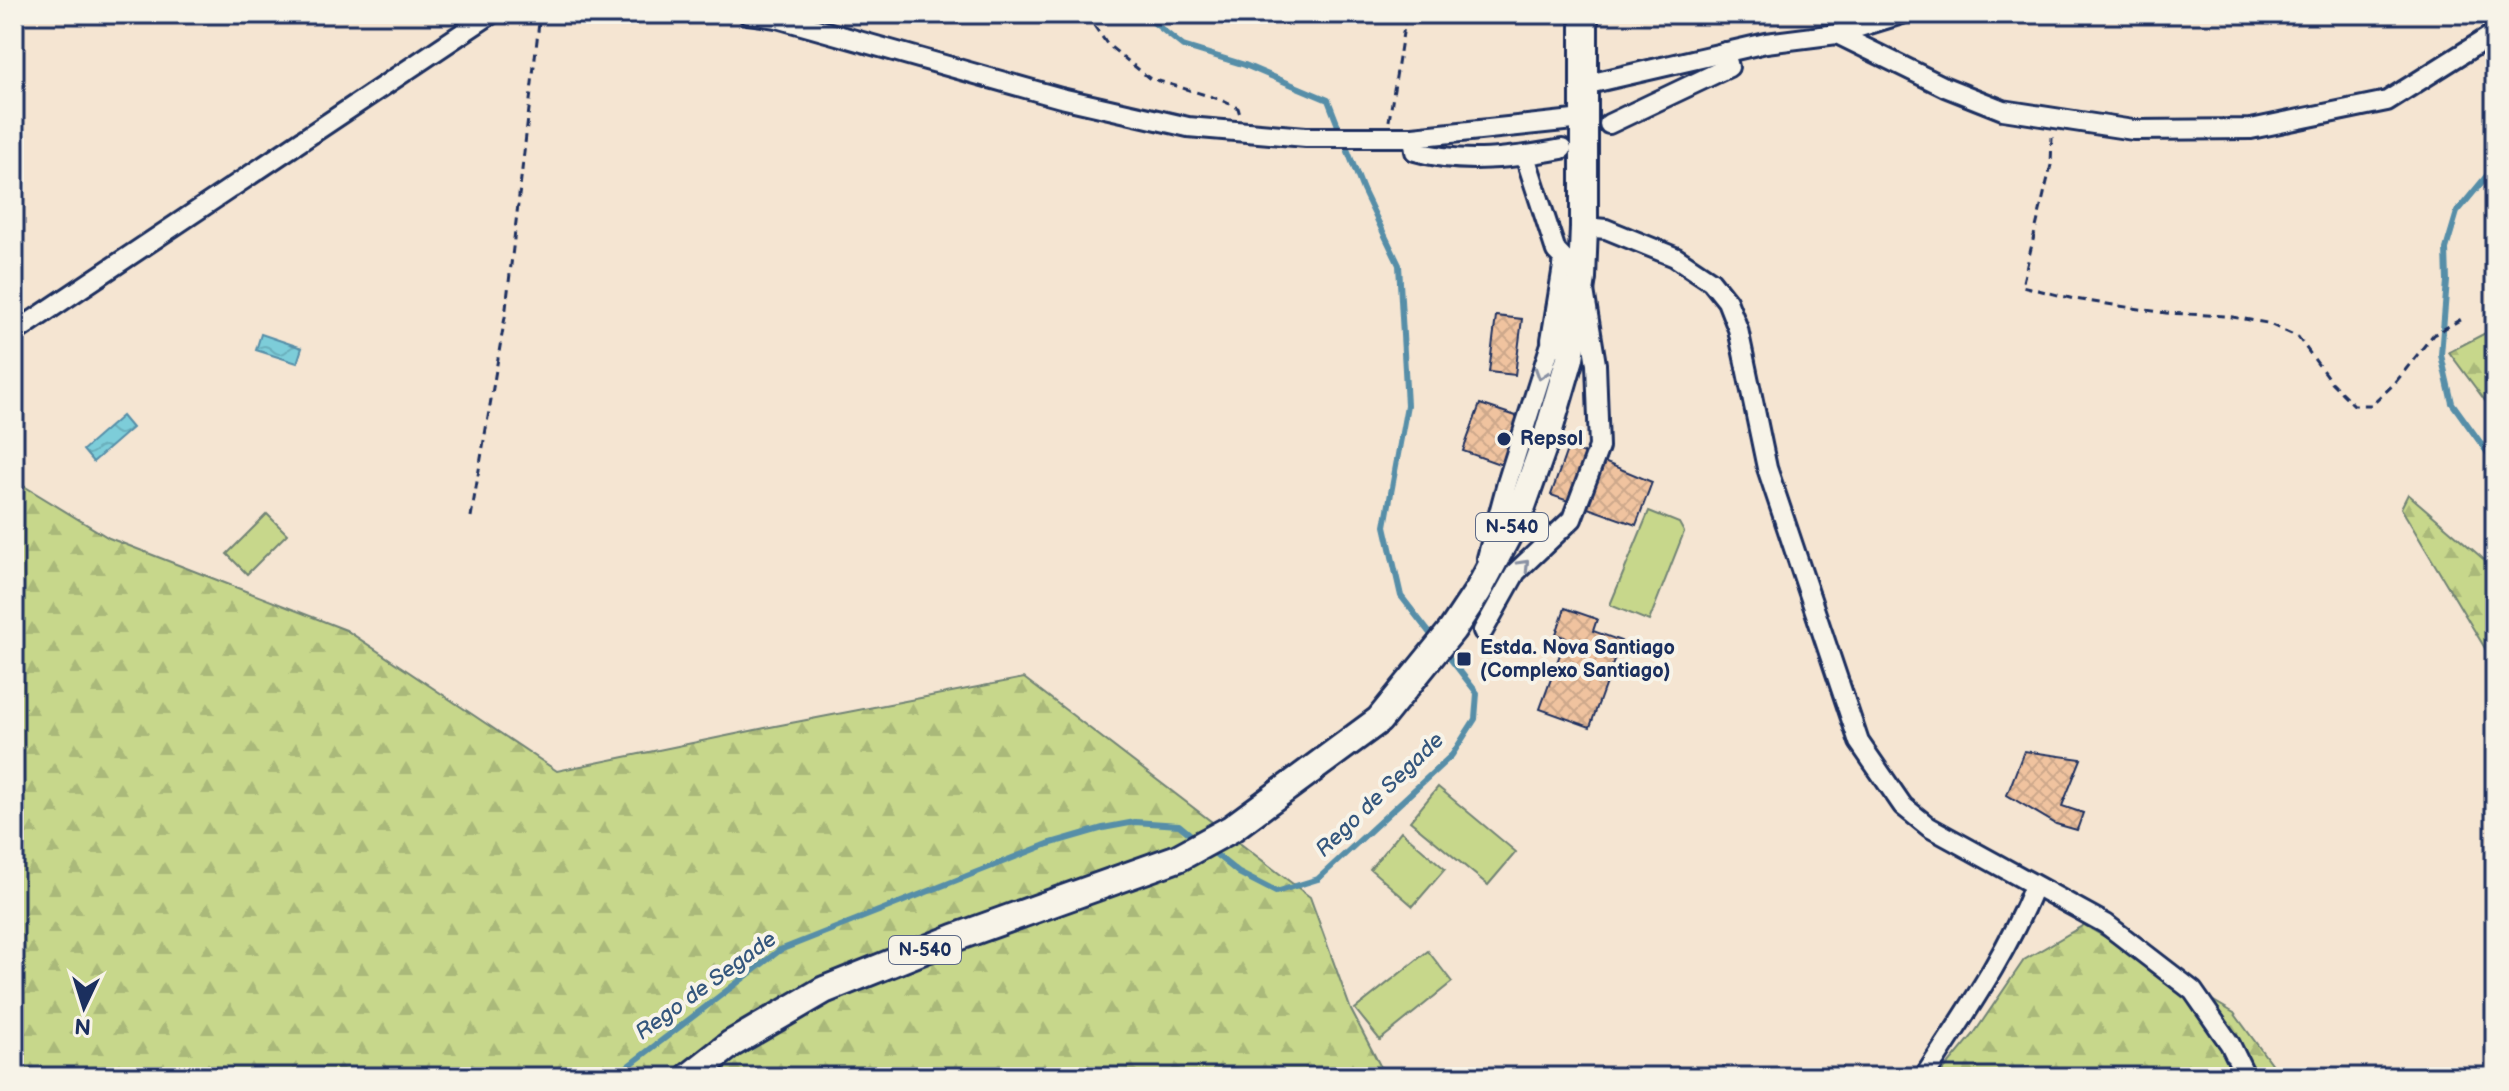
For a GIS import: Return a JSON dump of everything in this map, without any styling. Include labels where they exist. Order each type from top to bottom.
[{"type":"highway","name":"N-540","points":[[689,1077],[731,1044],[824,990],[954,938],[1178,858],[1231,829],[1379,720],[1452,630],[1478,591],[1520,512],[1570,358],[1578,306],[1573,269],[1584,227],[1596,121],[1584,85],[1584,14]]},
{"type":"street","points":[[14,333],[491,14]]},
{"type":"street","points":[[748,14],[777,18],[1061,98],[1188,127],[1306,137],[1413,137],[1596,121],[1729,67],[1725,52]]},
{"type":"street","points":[[1584,85],[1766,43],[1837,34],[1902,14]]},
{"type":"street","points":[[1837,34],[1945,87],[2003,110],[2133,130],[2251,129],[2387,101],[2495,33]]},
{"type":"street","points":[[1413,137],[1415,151],[1439,159],[1525,156],[1562,149]]},
{"type":"street","points":[[1483,631],[1516,572],[1572,519],[1599,447],[1596,364],[1573,269],[1556,251],[1525,156]]},
{"type":"street","points":[[1584,227],[1606,229],[1675,257],[1711,281],[1727,301],[1738,329],[1767,468],[1859,742],[1903,806],[1929,827],[2106,924],[2193,991],[2230,1044],[2246,1077]]},
{"type":"street","points":[[1478,591],[1507,483],[1573,269]]},
{"type":"street","points":[[1550,347],[1578,306]]},
{"type":"street","points":[[1924,1077],[2021,919],[2034,886]]},
{"type":"path","points":[[471,517],[505,317],[540,14]]},
{"type":"path","points":[[1086,14],[1107,44],[1149,78],[1219,99],[1238,108],[1244,132]]},
{"type":"path","points":[[1386,137],[1406,14]]},
{"type":"path","points":[[2052,118],[2051,165],[2022,286],[2166,313],[2227,316],[2267,323],[2298,337],[2331,382],[2354,405],[2372,405],[2395,383],[2433,335],[2465,317]]},
{"type":"green space","points":[[2495,328],[2495,414],[2449,352]]},
{"type":"green space","points":[[14,480],[109,538],[346,630],[557,771],[1024,678],[1310,897],[1351,1010],[1386,1077],[14,1077]]},
{"type":"green space","points":[[2408,494],[2495,569],[2495,665],[2401,508]]},
{"type":"green space","points":[[1649,511],[1679,523],[1684,532],[1649,621],[1610,605]]},
{"type":"green space","points":[[267,514],[287,534],[247,574],[227,554]]},
{"type":"green space","points":[[1438,787],[1516,852],[1488,885],[1410,821]]},
{"type":"green space","points":[[1401,831],[1445,869],[1413,906],[1370,869]]},
{"type":"green space","points":[[2084,925],[2234,1013],[2281,1077],[1938,1077],[1973,1035],[2024,960]]},
{"type":"green space","points":[[1428,951],[1452,982],[1380,1040],[1355,1009]]},
{"type":"water","points":[[261,334],[302,348],[297,363],[256,350]]},
{"type":"water","points":[[122,416],[132,428],[93,462],[83,450]]},
{"type":"building","points":[[1496,316],[1522,319],[1515,375],[1489,372]]},
{"type":"building","points":[[1480,404],[1522,418],[1505,466],[1463,451]]},
{"type":"building","points":[[1568,447],[1652,482],[1636,525],[1551,495]]},
{"type":"building","points":[[1565,608],[1597,619],[1593,631],[1621,641],[1590,727],[1540,709],[1566,638],[1556,634]]},
{"type":"building","points":[[2024,751],[2081,759],[2062,806],[2083,813],[2077,830],[2056,824],[2007,795]]},
{"type":"waterway","name":"Rego de Segade","points":[[1143,14],[1183,46],[1245,65],[1328,100],[1363,190],[1399,265],[1407,405],[1385,526],[1401,596],[1435,640]]},
{"type":"waterway","points":[[2495,166],[2457,212],[2446,249],[2447,281],[2441,355],[2452,403],[2495,463]]},
{"type":"waterway","name":"Rego de Segade","points":[[1208,848],[1239,873],[1276,892],[1318,879],[1452,755],[1475,719],[1477,693],[1445,652]]},
{"type":"waterway","name":"Rego de Segade","points":[[614,1077],[780,950],[1048,844],[1103,828],[1135,822],[1179,825],[1196,839]]},
{"type":"place","name":"Repsol","points":[[1504,439]]},
{"type":"place","name":"Estda. Nova Santiago (Complexo Santiago)","points":[[1464,659]]}]
